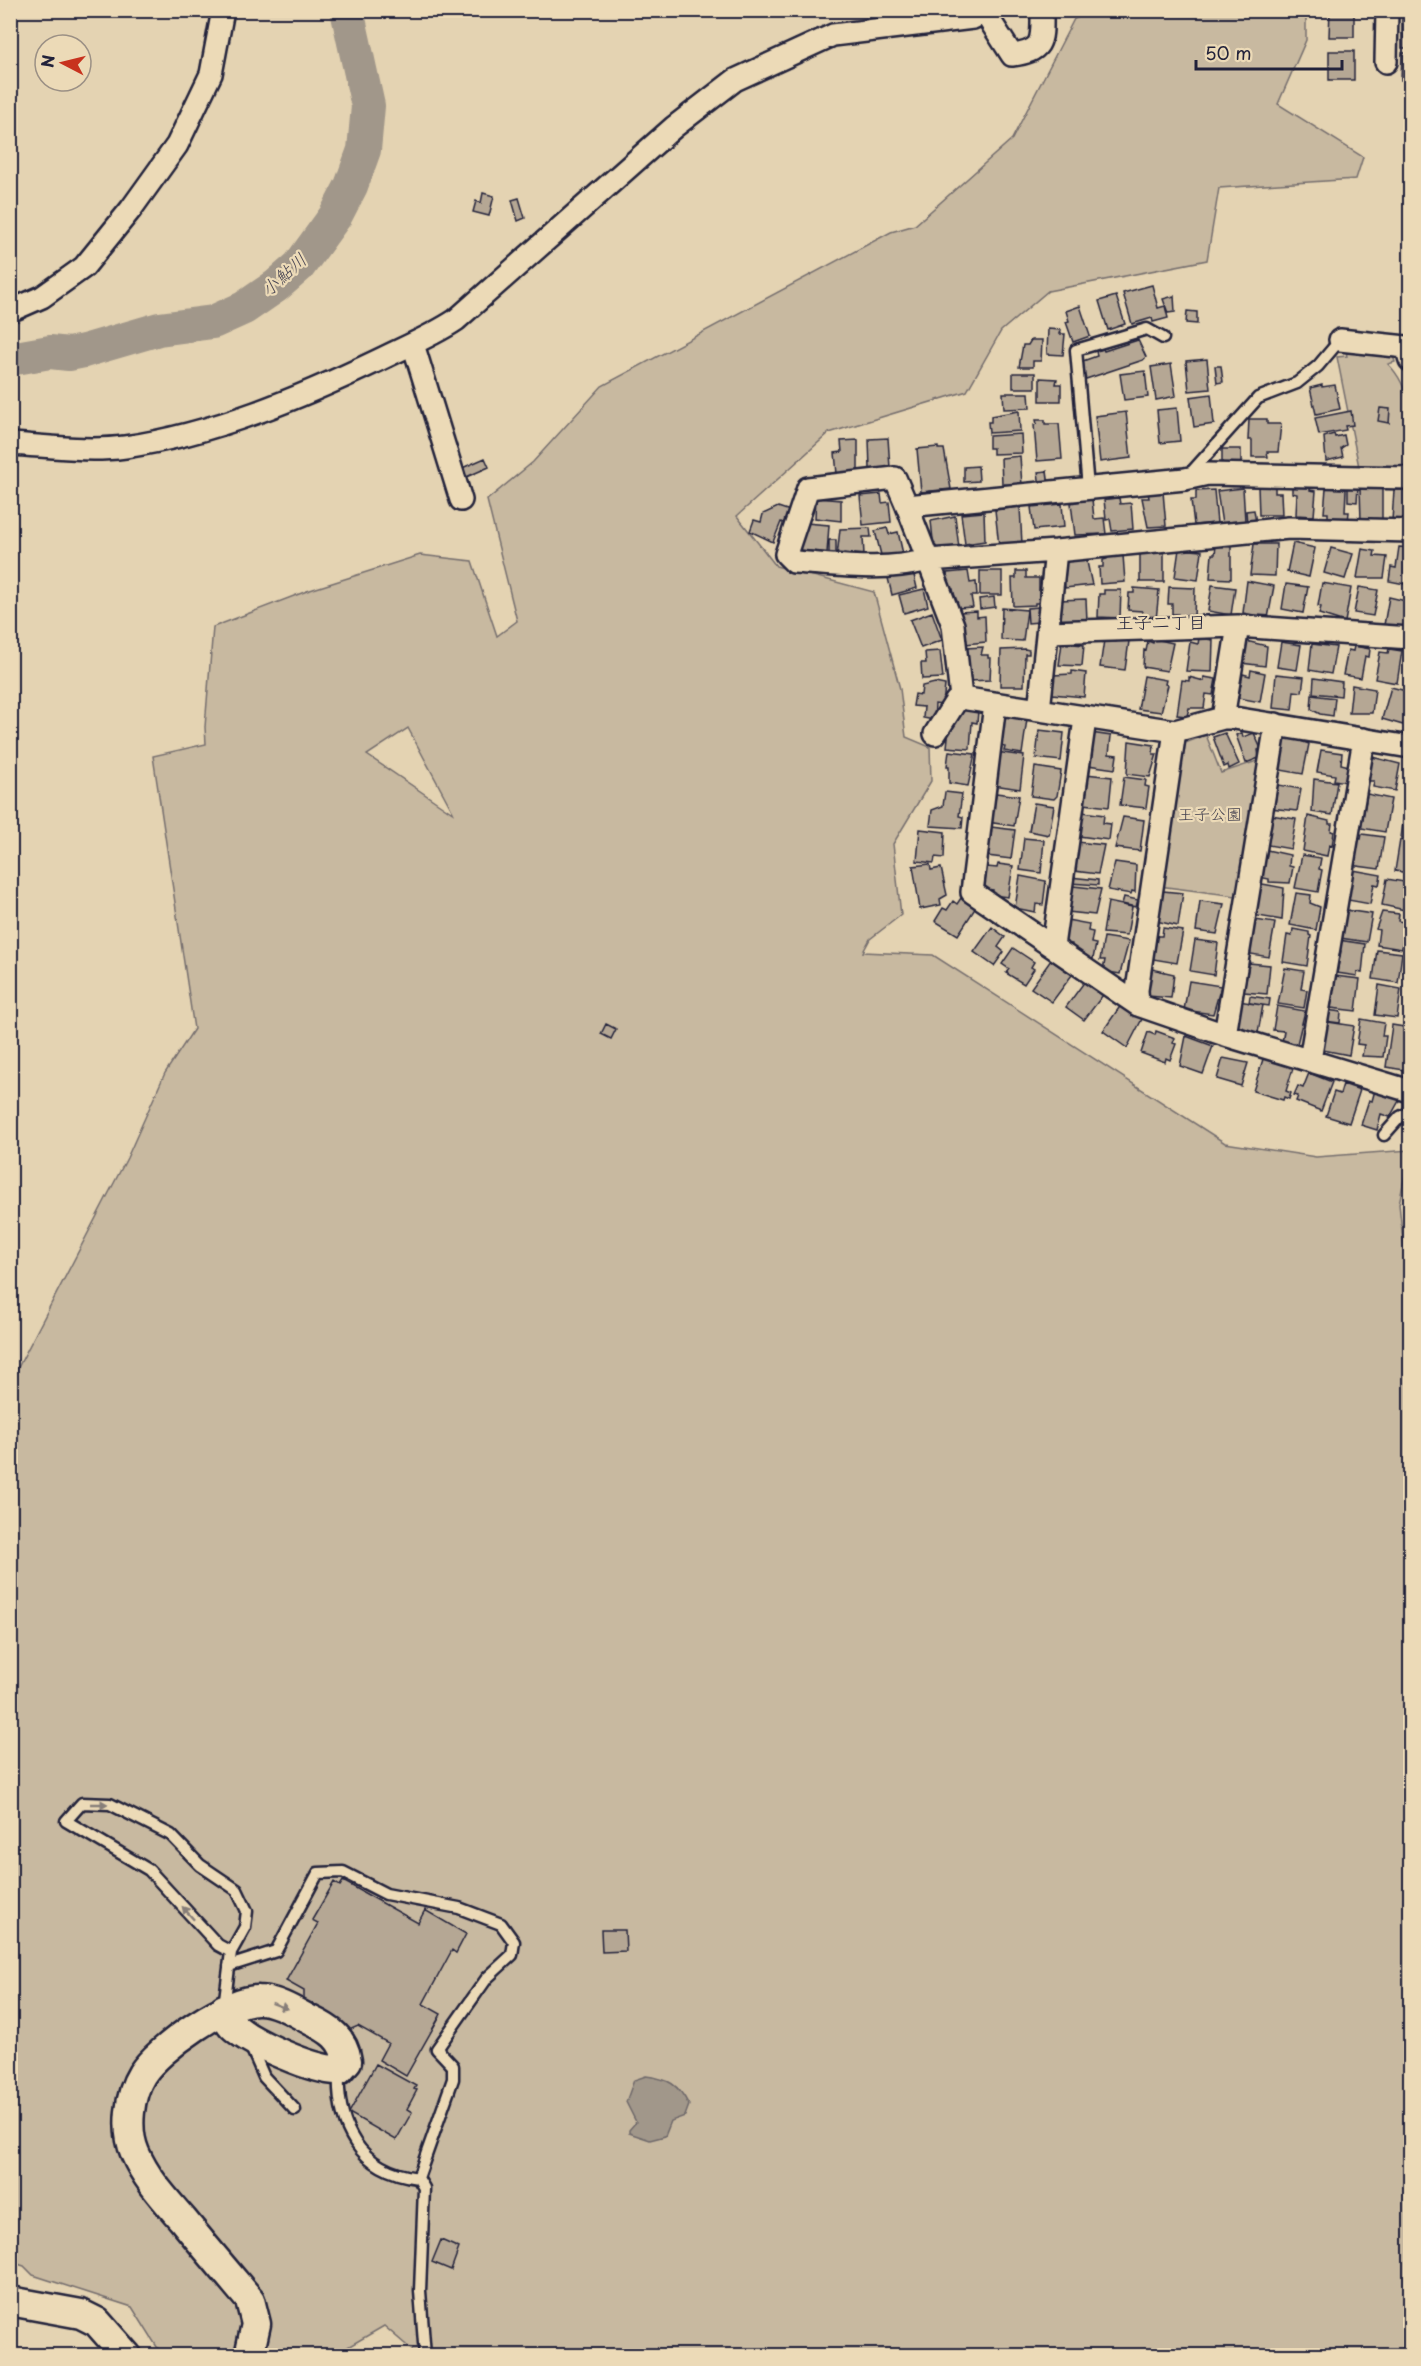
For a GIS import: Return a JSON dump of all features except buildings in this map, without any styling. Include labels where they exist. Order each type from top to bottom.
[{"type":"street","points":[[10,311],[42,297],[84,267],[131,209],[177,145],[211,75],[223,10]]},
{"type":"street","points":[[10,444],[96,449],[169,438],[314,391],[413,344],[456,320],[674,127],[735,80],[833,36],[973,18],[987,12],[1012,55],[1027,53],[1037,47],[1042,40],[1042,10]]},
{"type":"street","points":[[1381,50],[1387,10]]},
{"type":"street","points":[[1340,340],[1406,347],[1410,360]]},
{"type":"street","points":[[413,344],[461,500]]},
{"type":"street","points":[[907,506],[1185,479],[1208,474],[1410,478]]},
{"type":"street","points":[[961,698],[953,625],[928,560],[907,506],[895,478],[808,488],[786,554],[794,562],[872,568],[903,567],[928,560],[1056,551],[1289,528],[1410,531]]},
{"type":"street","points":[[1039,710],[1056,551]]},
{"type":"street","points":[[1048,632],[1238,626],[1410,638]]},
{"type":"street","points":[[1223,718],[1238,626]]},
{"type":"street","points":[[935,734],[956,701],[961,698],[1085,719],[1175,731],[1223,718],[1276,724],[1410,747]]},
{"type":"street","points":[[995,704],[972,892],[1138,1005],[1225,1035],[1410,1091]]},
{"type":"street","points":[[1053,946],[1085,719]]},
{"type":"street","points":[[1225,1035],[1276,724]]},
{"type":"street","points":[[1138,1005],[1137,990],[1175,731]]},
{"type":"street","points":[[1310,1060],[1364,740]]},
{"type":"street","points":[[224,2008],[231,2024],[244,2034],[312,2067],[326,2071],[339,2070],[347,2061],[345,2048],[337,2035],[315,2022],[261,2000],[241,2002],[224,2008],[190,2031],[143,2074],[132,2097],[129,2128],[134,2152],[150,2181],[250,2300],[255,2324],[249,2355]]},
{"type":"street","points":[[10,2301],[81,2314],[97,2322],[127,2355]]},
{"type":"lane","points":[[1088,488],[1076,350],[1147,329],[1163,338]]},
{"type":"lane","points":[[1185,479],[1258,398],[1297,383],[1318,366],[1340,340]]},
{"type":"lane","points":[[1384,1135],[1400,1117],[1410,1112]]},
{"type":"lane","points":[[224,2008],[231,1952],[245,1927],[247,1911],[237,1890],[200,1865],[171,1835],[110,1804],[82,1803],[66,1821],[149,1870],[218,1945],[231,1952]]},
{"type":"lane","points":[[229,1966],[276,1951],[318,1874],[343,1872],[386,1893],[459,1908],[501,1924],[514,1942],[512,1955],[487,1978],[437,2049],[453,2066],[453,2079],[418,2178]]},
{"type":"lane","points":[[244,2034],[264,2077],[295,2110]]},
{"type":"lane","points":[[339,2070],[339,2102],[351,2136],[365,2157],[397,2176],[418,2178]]},
{"type":"lane","points":[[418,2178],[424,2188],[420,2291],[425,2355]]},
{"type":"green space","points":[[1097,10],[1306,11],[1306,40],[1278,104],[1363,157],[1356,179],[1219,188],[1207,260],[1048,291],[1001,331],[967,391],[829,433],[737,516],[776,566],[874,592],[900,689],[906,737],[930,747],[931,781],[893,844],[901,915],[870,939],[863,952],[933,955],[1225,1143],[1316,1157],[1410,1150],[1399,1204],[1407,1276],[1410,1278],[1410,2355],[419,2356],[384,2326],[334,2355],[162,2355],[132,2307],[33,2275],[24,2266],[11,2262],[10,1383],[127,1158],[165,1073],[194,1029],[153,756],[206,744],[205,727],[213,627],[307,591],[420,555],[472,561],[497,636],[517,621],[487,500],[533,462],[602,386],[891,232],[915,225],[1012,139],[1074,19]],"holes":[[[408,728],[454,814],[367,755]]]},
{"type":"green space","points":[[1345,346],[1391,350],[1395,362],[1388,364],[1397,375],[1408,401],[1411,428],[1410,472],[1359,467],[1337,357],[1347,356]]},
{"type":"green space","name":"王子公園","points":[[1206,735],[1221,773],[1260,760],[1236,896],[1159,886],[1180,745]]},
{"type":"shaded area","points":[[646,2076],[667,2081],[677,2087],[689,2105],[685,2116],[671,2121],[665,2136],[650,2140],[629,2133],[636,2122],[626,2102],[634,2080]]},
{"type":"waterway","name":"小鮎川","points":[[10,359],[50,352],[69,354],[159,329],[213,322],[244,308],[276,286],[299,266],[336,215],[351,186],[364,150],[368,106],[347,10]]},
{"type":"district","name":"王子二丁目","points":[[1161,621]]}]
